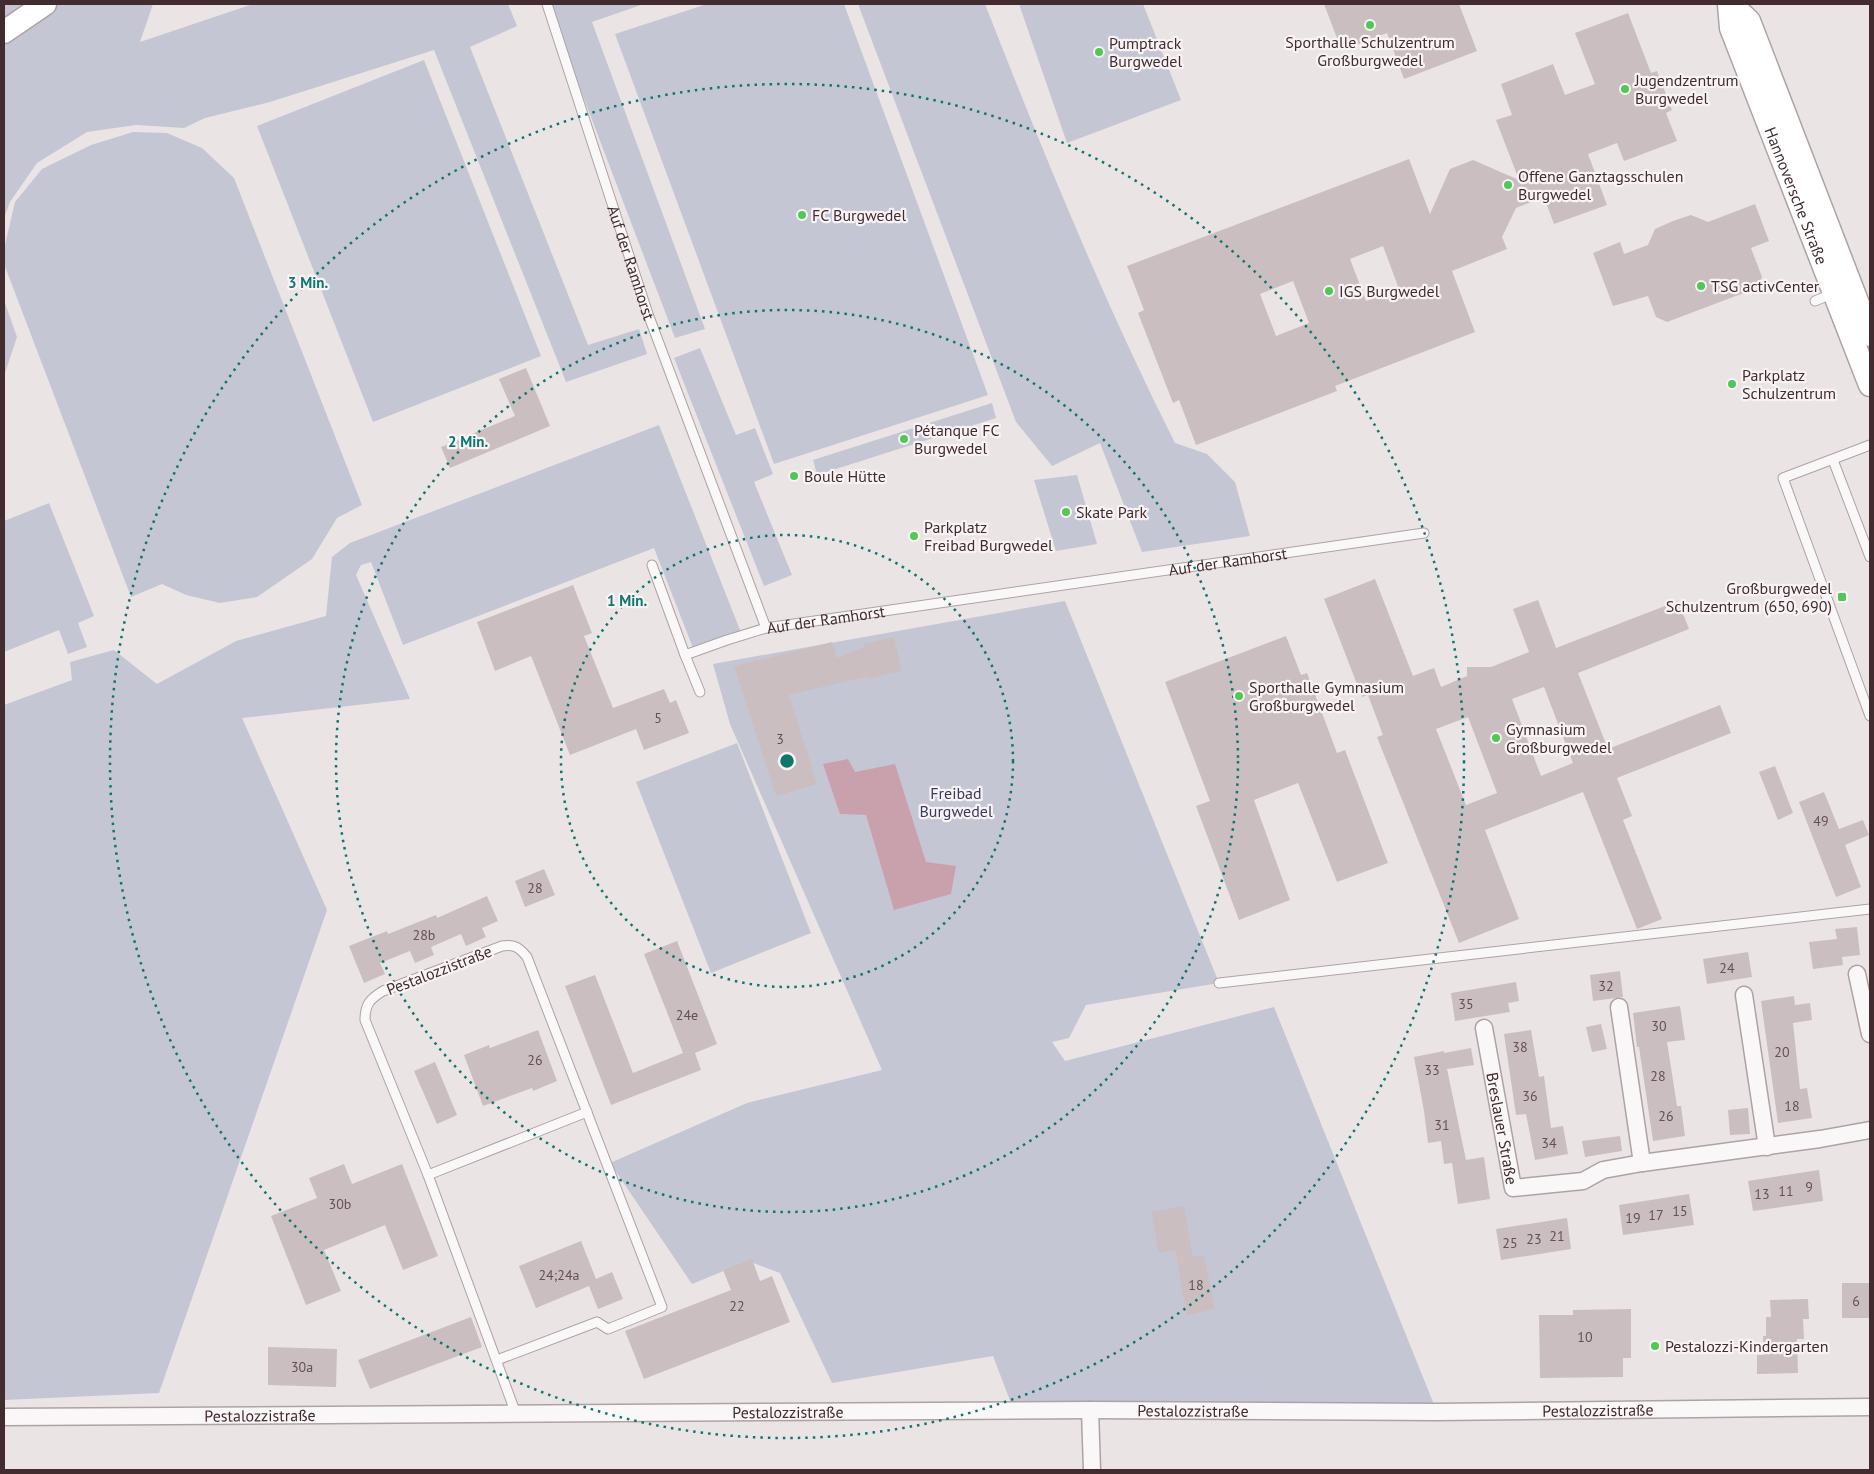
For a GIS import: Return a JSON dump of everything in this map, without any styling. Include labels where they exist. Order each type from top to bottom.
[{"type":"main road","points":[[4,32],[45,4]]},
{"type":"main road","name":"Hannoversche Straße","points":[[1730,4],[1749,21],[1834,293],[1870,385]]},
{"type":"main road","name":"Hannoversche Straße","points":[[1834,293],[1870,335]]},
{"type":"street","points":[[1857,974],[1870,1034]]},
{"type":"street","points":[[1744,995],[1766,1146]]},
{"type":"street","points":[[1619,1008],[1642,1163]]},
{"type":"street","name":"Breslauer Straße","points":[[1484,1028],[1513,1188],[1583,1181],[1603,1170],[1642,1163],[1820,1139],[1870,1130]]},
{"type":"street","name":"Pestalozzistraße","points":[[4,1417],[1090,1410],[1436,1412],[1870,1408]]},
{"type":"street","points":[[1090,1410],[1092,1470]]},
{"type":"lane","name":"Auf der Ramhorst","points":[[547,4],[648,314],[766,628],[1424,533]]},
{"type":"lane","points":[[1870,445],[1783,478],[1870,716]]},
{"type":"lane","points":[[1833,460],[1870,557]]},
{"type":"lane","points":[[652,566],[700,692]]},
{"type":"lane","points":[[686,655],[766,628]]},
{"type":"lane","points":[[1219,983],[1870,909]]},
{"type":"lane","name":"Pestalozzistraße","points":[[497,1360],[597,1322],[608,1329],[662,1307],[527,956],[520,948],[512,944],[502,946],[383,991],[371,998],[365,1008],[365,1020],[428,1175],[516,1414]]},
{"type":"lane","points":[[428,1175],[587,1112]]},
{"type":"green space","points":[[4,4],[153,4],[140,42],[253,4],[508,4],[517,26],[470,47],[588,345],[639,329],[647,354],[566,382],[434,50],[270,102],[205,118],[184,128],[136,125],[87,132],[37,163],[10,202],[4,218]]},
{"type":"green space","points":[[548,4],[644,4],[592,22],[705,329],[675,338]]},
{"type":"green space","name":"FC Burgwedel","points":[[707,4],[844,4],[988,395],[774,464],[615,34]]},
{"type":"green space","points":[[858,4],[985,4],[1075,225],[1123,335],[1175,443],[1207,454],[1235,482],[1250,536],[1142,552],[1100,443],[1052,466],[1016,422]]},
{"type":"green space","name":"Pumptrack Burgwedel","points":[[1019,4],[1143,4],[1181,100],[1067,143]]},
{"type":"green space","points":[[424,60],[541,356],[373,422],[257,126]]},
{"type":"green space","points":[[133,132],[167,133],[202,148],[234,178],[362,505],[337,518],[312,559],[257,597],[220,603],[186,595],[162,584],[131,597],[4,264],[4,249],[15,202],[42,169],[91,145]]},
{"type":"green space","points":[[4,300],[17,337],[4,376]]},
{"type":"green space","points":[[700,348],[736,435],[755,428],[773,474],[754,482],[792,575],[764,586],[674,358]]},
{"type":"green space","name":"Pétanque FC Burgwedel","points":[[992,403],[996,418],[817,475],[813,460]]},
{"type":"green space","points":[[659,425],[742,635],[693,648],[654,548],[403,645],[371,562],[361,565],[356,575],[410,699],[242,718],[327,910],[159,1393],[4,1400],[4,705],[72,680],[70,662],[114,650],[157,684],[236,641],[326,616],[332,557],[350,543]]},
{"type":"green space","name":"Skate Park","points":[[1077,475],[1097,544],[1056,551],[1034,480]]},
{"type":"green space","points":[[49,503],[94,616],[78,623],[87,647],[68,654],[59,630],[4,652],[4,521]]},
{"type":"green space","name":"Freibad Burgwedel","points":[[1065,601],[1219,983],[1086,1005],[1069,1038],[1052,1042],[1065,1061],[1274,1007],[1437,1412],[1014,1411],[993,1356],[832,1383],[780,1273],[748,1261],[692,1284],[610,1163],[747,1103],[882,1070],[730,724],[713,664]]},
{"type":"green space","points":[[737,743],[811,933],[711,973],[636,782]]},
{"type":"shaded area","points":[[848,759],[855,772],[895,764],[926,862],[956,866],[951,894],[894,910],[866,815],[840,814],[823,764]]},
{"type":"building","points":[[1324,4],[1459,4],[1477,51],[1404,79],[1387,33],[1351,47],[1346,34],[1337,38]]},
{"type":"building","points":[[1628,13],[1651,73],[1657,71],[1672,110],[1666,113],[1677,141],[1624,161],[1617,143],[1588,154],[1607,205],[1554,224],[1544,197],[1516,208],[1502,237],[1507,249],[1452,271],[1475,332],[1335,386],[1337,391],[1196,445],[1179,400],[1173,403],[1138,313],[1144,310],[1127,266],[1409,159],[1430,214],[1450,169],[1473,160],[1519,180],[1496,120],[1512,115],[1501,84],[1553,64],[1565,95],[1595,84],[1575,33]],"holes":[[[1383,246],[1399,289],[1366,301],[1350,259]],[[1293,281],[1309,323],[1276,336],[1260,294]]]},
{"type":"building","points":[[1755,204],[1769,241],[1751,248],[1762,277],[1757,288],[1667,322],[1656,317],[1648,296],[1613,306],[1593,253],[1620,242],[1624,254],[1648,245],[1655,229],[1673,221],[1691,215],[1708,222]]},
{"type":"building","points":[[526,368],[550,426],[450,468],[441,447],[515,416],[499,379]]},
{"type":"building","points":[[1375,579],[1413,676],[1434,668],[1441,687],[1467,676],[1467,667],[1491,667],[1529,652],[1513,609],[1538,600],[1556,648],[1678,601],[1689,629],[1578,673],[1608,749],[1720,705],[1731,733],[1617,778],[1632,816],[1623,820],[1662,919],[1637,929],[1583,792],[1485,830],[1519,919],[1459,943],[1377,737],[1383,735],[1368,695],[1362,697],[1324,599]],"holes":[[[1544,687],[1573,763],[1541,776],[1512,699]],[[1468,717],[1497,793],[1466,805],[1436,729]]]},
{"type":"building","points":[[573,585],[592,633],[584,636],[613,708],[664,689],[670,703],[676,700],[689,733],[644,750],[636,729],[570,755],[531,656],[495,671],[477,622]]},
{"type":"building","points":[[1286,636],[1301,675],[1307,673],[1337,753],[1345,750],[1388,863],[1337,882],[1298,783],[1254,800],[1290,900],[1239,920],[1196,806],[1210,801],[1165,682]]},
{"type":"building","points":[[894,637],[902,671],[868,679],[869,676],[789,695],[817,784],[776,796],[734,666],[832,642],[836,658],[864,647],[863,644]]},
{"type":"building","points":[[1775,766],[1793,813],[1778,820],[1759,772]]},
{"type":"building","points":[[1824,792],[1839,829],[1863,820],[1869,835],[1845,845],[1861,887],[1836,897],[1799,802]]},
{"type":"building","points":[[544,869],[555,895],[525,907],[515,881]]},
{"type":"building","points":[[487,896],[498,921],[482,928],[486,937],[466,946],[461,934],[431,947],[434,955],[415,963],[410,951],[380,963],[385,974],[364,983],[349,946],[387,931],[388,934],[436,915],[437,918]]},
{"type":"building","points":[[1857,927],[1860,955],[1842,957],[1843,965],[1813,969],[1809,942],[1837,939],[1835,929]]},
{"type":"building","points":[[677,941],[717,1044],[695,1053],[701,1070],[611,1105],[565,986],[595,975],[633,1073],[683,1053],[644,954]]},
{"type":"building","points":[[1748,952],[1752,977],[1707,984],[1703,959]]},
{"type":"building","points":[[1620,971],[1623,997],[1593,1001],[1590,975]]},
{"type":"building","points":[[1516,982],[1519,1001],[1508,1003],[1510,1012],[1455,1021],[1451,993]]},
{"type":"building","points":[[1794,996],[1795,1005],[1810,1003],[1812,1020],[1793,1023],[1800,1089],[1807,1088],[1812,1118],[1778,1123],[1761,1001]]},
{"type":"building","points":[[1680,1006],[1685,1040],[1667,1042],[1677,1106],[1681,1106],[1685,1136],[1653,1141],[1633,1013]]},
{"type":"building","points":[[1601,1024],[1607,1049],[1592,1052],[1586,1027]]},
{"type":"building","points":[[538,1030],[557,1081],[533,1091],[532,1088],[483,1106],[464,1055],[489,1045],[490,1048]]},
{"type":"building","points":[[1531,1030],[1539,1077],[1544,1076],[1551,1128],[1563,1126],[1568,1154],[1535,1160],[1526,1114],[1516,1115],[1504,1034]]},
{"type":"building","points":[[1471,1048],[1474,1065],[1447,1069],[1466,1160],[1484,1157],[1490,1199],[1458,1204],[1452,1163],[1444,1164],[1441,1141],[1428,1143],[1414,1057]]},
{"type":"building","points":[[435,1062],[457,1115],[437,1124],[414,1071]]},
{"type":"building","points":[[1748,1108],[1750,1134],[1730,1135],[1728,1110]]},
{"type":"building","points":[[1620,1136],[1622,1151],[1585,1157],[1582,1141]]},
{"type":"building","points":[[344,1164],[352,1184],[402,1164],[438,1256],[403,1270],[385,1225],[324,1250],[341,1291],[306,1305],[271,1216],[317,1198],[309,1178]]},
{"type":"building","points":[[1819,1170],[1823,1201],[1753,1211],[1748,1181]]},
{"type":"building","points":[[1689,1194],[1694,1225],[1623,1235],[1619,1205]]},
{"type":"building","points":[[1184,1206],[1193,1257],[1204,1255],[1215,1309],[1187,1315],[1175,1250],[1159,1253],[1151,1212]]},
{"type":"building","points":[[1567,1218],[1571,1249],[1501,1260],[1496,1229]]},
{"type":"building","points":[[581,1241],[596,1279],[612,1272],[623,1299],[598,1309],[589,1286],[536,1308],[519,1266]]},
{"type":"building","points":[[752,1259],[760,1281],[772,1276],[790,1322],[644,1379],[625,1331],[731,1290],[723,1270]]},
{"type":"building","points":[[1842,1283],[1870,1283],[1870,1318],[1842,1318]]},
{"type":"building","points":[[1808,1299],[1809,1319],[1803,1319],[1804,1339],[1797,1339],[1798,1373],[1757,1374],[1757,1355],[1764,1355],[1763,1336],[1766,1336],[1766,1317],[1771,1317],[1770,1300]]},
{"type":"building","points":[[1631,1309],[1631,1358],[1623,1358],[1623,1377],[1540,1378],[1539,1315],[1573,1315],[1573,1310]]},
{"type":"building","points":[[471,1317],[482,1347],[370,1389],[358,1360]]},
{"type":"building","points":[[268,1347],[337,1349],[336,1387],[268,1385]]},
{"type":"place","name":"Sporthalle Schulzentrum Großburgwedel","points":[[1370,25]]},
{"type":"place","name":"Pumptrack Burgwedel","points":[[1099,52]]},
{"type":"place","name":"Jugendzentrum Burgwedel","points":[[1625,89]]},
{"type":"place","name":"Offene Ganztagsschulen Burgwedel","points":[[1508,185]]},
{"type":"place","name":"FC Burgwedel","points":[[802,215]]},
{"type":"place","name":"TSG activCenter","points":[[1701,286]]},
{"type":"place","name":"IGS Burgwedel","points":[[1329,291]]},
{"type":"place","name":"Parkplatz Schulzentrum","points":[[1732,384]]},
{"type":"place","name":"Pétanque FC Burgwedel","points":[[904,439]]},
{"type":"place","name":"Boule Hütte","points":[[794,476]]},
{"type":"place","name":"Skate Park","points":[[1066,512]]},
{"type":"place","name":"Parkplatz Freibad Burgwedel","points":[[914,536]]},
{"type":"place","name":"Großburgwedel Schulzentrum (650, 690)","points":[[1842,597]]},
{"type":"place","name":"Sporthalle Gymnasium Großburgwedel","points":[[1239,696]]},
{"type":"place","name":"Gymnasium Großburgwedel","points":[[1496,738]]},
{"type":"place","name":"Pestalozzi-Kindergarten","points":[[1655,1346]]}]
